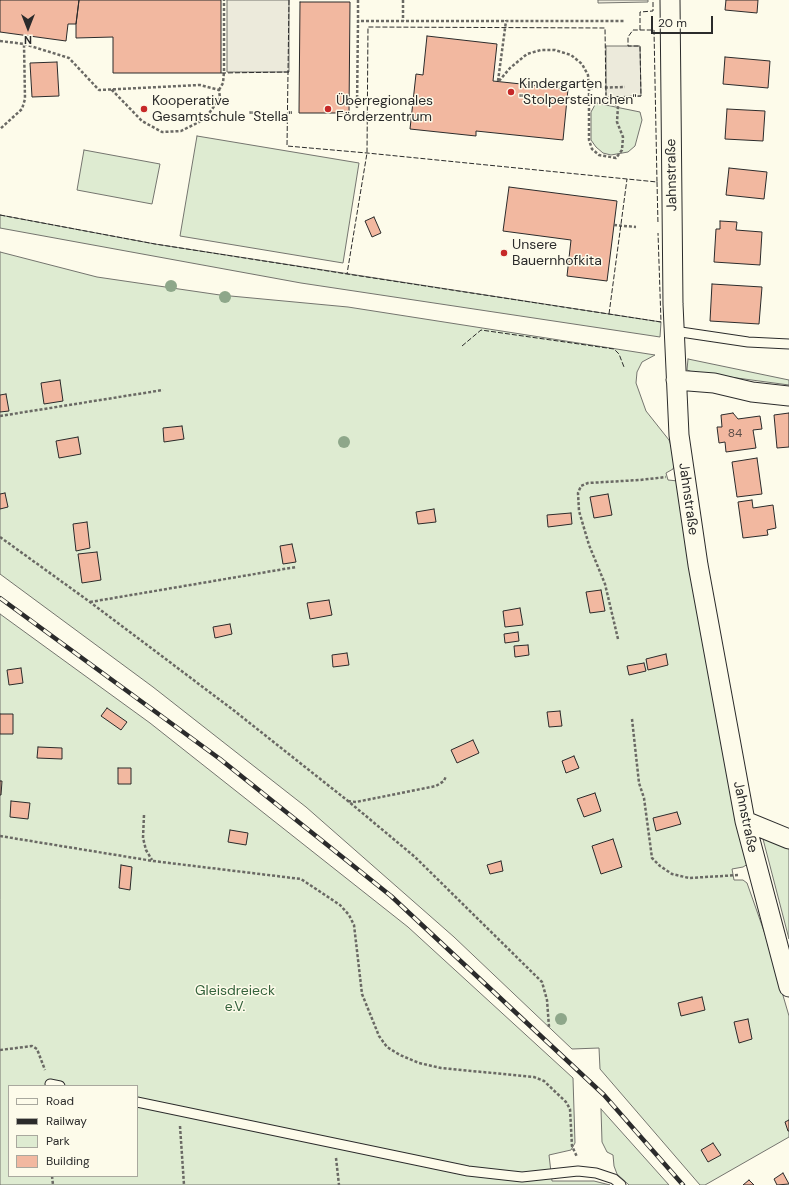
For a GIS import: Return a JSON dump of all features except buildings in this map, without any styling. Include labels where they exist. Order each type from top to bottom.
[{"type":"street","name":"Jahnstraße","points":[[670,0],[674,331],[679,435],[698,565],[745,821],[757,872],[789,987]]},
{"type":"street","points":[[676,380],[714,383],[752,392],[789,396]]},
{"type":"street","points":[[745,821],[789,839]]},
{"type":"lane","points":[[674,331],[748,342],[789,344]]},
{"type":"lane","points":[[50,1084],[55,1085]]},
{"type":"lane","points":[[138,1102],[495,1175],[528,1176],[578,1171],[596,1173],[614,1180],[620,1185]]},
{"type":"path","points":[[111,89],[142,121],[162,132],[181,131],[205,119],[220,98],[219,90],[223,83],[224,0]]},
{"type":"path","points":[[357,108],[358,0]]},
{"type":"path","points":[[403,0],[403,21]]},
{"type":"path","points":[[358,21],[625,21]]},
{"type":"path","points":[[506,21],[498,81],[510,68],[527,54],[541,50],[555,50],[571,55],[582,64],[588,75],[589,140],[592,148],[599,155],[616,158],[622,150],[623,137],[617,122],[618,106],[614,103],[589,103]]},
{"type":"path","points":[[0,41],[24,44],[69,58],[99,90],[200,85],[219,90]]},
{"type":"path","points":[[0,129],[22,109],[25,99],[24,44]]},
{"type":"path","points":[[589,88],[625,88]]},
{"type":"path","points":[[614,225],[636,227]]},
{"type":"path","points":[[0,416],[163,390]]},
{"type":"path","points":[[618,639],[605,584],[589,545],[579,511],[578,493],[581,486],[588,483],[640,480],[685,473]]},
{"type":"path","points":[[0,537],[90,602],[232,709],[416,857],[542,982],[548,1000],[548,1027]]},
{"type":"path","points":[[90,602],[296,567]]},
{"type":"path","points":[[632,719],[639,783],[644,798],[652,858],[660,866],[672,874],[689,878],[730,877],[757,872]]},
{"type":"path","points":[[348,801],[356,802],[436,786],[444,781],[446,776]]},
{"type":"path","points":[[144,815],[143,838],[146,850],[152,861]]},
{"type":"path","points":[[0,836],[152,861],[301,879],[340,905],[349,915],[354,925],[362,994],[367,1010],[379,1036],[387,1047],[400,1055],[419,1063],[441,1068],[534,1077],[544,1080],[566,1102],[570,1109],[572,1146],[577,1157],[578,1171]]},
{"type":"path","points":[[0,1050],[32,1046],[37,1050],[50,1084]]},
{"type":"path","points":[[181,1112],[179,1121],[184,1185]]},
{"type":"path","points":[[339,1144],[336,1156],[339,1185]]},
{"type":"green space","points":[[596,103],[640,112],[642,120],[635,146],[628,152],[611,155],[603,153],[591,140],[591,112]]},
{"type":"green space","points":[[197,136],[359,163],[343,263],[180,236]]},
{"type":"green space","points":[[84,150],[160,164],[152,204],[77,190]]},
{"type":"green space","points":[[0,215],[155,244],[661,322],[660,337],[301,283],[0,228]]},
{"type":"green space","points":[[0,252],[97,277],[220,295],[348,307],[655,355],[642,362],[637,372],[636,383],[646,411],[669,440],[674,453],[675,464],[673,469],[666,473],[668,480],[678,481],[748,864],[743,867],[732,869],[734,880],[743,880],[747,883],[765,934],[789,1016],[789,1137],[705,1185],[700,1185],[600,1069],[599,1048],[572,1049],[454,937],[306,807],[153,687],[0,574]]},
{"type":"green space","points":[[688,359],[789,380],[789,385],[692,372],[687,370]]},
{"type":"green space","name":"Gleisdreieck e.V.","points":[[0,614],[150,723],[408,927],[573,1078],[575,1143],[571,1150],[549,1155],[552,1181],[594,1181],[610,1185],[0,1185]]},
{"type":"green space","points":[[769,837],[789,847],[789,939],[763,839]]},
{"type":"green space","points":[[601,1109],[669,1185],[629,1185],[617,1174],[614,1166],[613,1155],[607,1152],[602,1142]]},
{"type":"shaded area","points":[[227,0],[289,0],[289,72],[227,72]]},
{"type":"shaded area","points":[[598,0],[648,0],[648,2],[598,3]]},
{"type":"shaded area","points":[[606,46],[640,46],[641,96],[606,97]]},
{"type":"railway","points":[[0,598],[220,759],[391,896],[604,1095],[683,1185]]},
{"type":"fence","points":[[289,0],[287,146],[367,153],[657,182],[654,30],[633,30],[628,37],[628,46],[640,46],[641,96],[606,97],[605,28],[368,27],[367,153],[347,274],[661,322],[658,233]]},
{"type":"fence","points":[[640,30],[640,12],[653,11],[653,0]]},
{"type":"fence","points":[[221,73],[289,72]]},
{"type":"fence","points":[[609,314],[627,179]]},
{"type":"fence","points":[[657,182],[658,224]]},
{"type":"fence","points":[[0,215],[155,244],[347,274]]},
{"type":"fence","points":[[462,346],[481,330],[614,349],[619,354],[624,367]]},
{"type":"place","name":"Kindergarten \"Stolpersteinchen\"","points":[[511,92]]},
{"type":"place","name":"Kooperative Gesamtschule \"Stella\"","points":[[144,109]]},
{"type":"place","name":"Überregionales Förderzentrum","points":[[328,109]]},
{"type":"place","name":"Unsere Bauernhofkita","points":[[504,253]]}]
